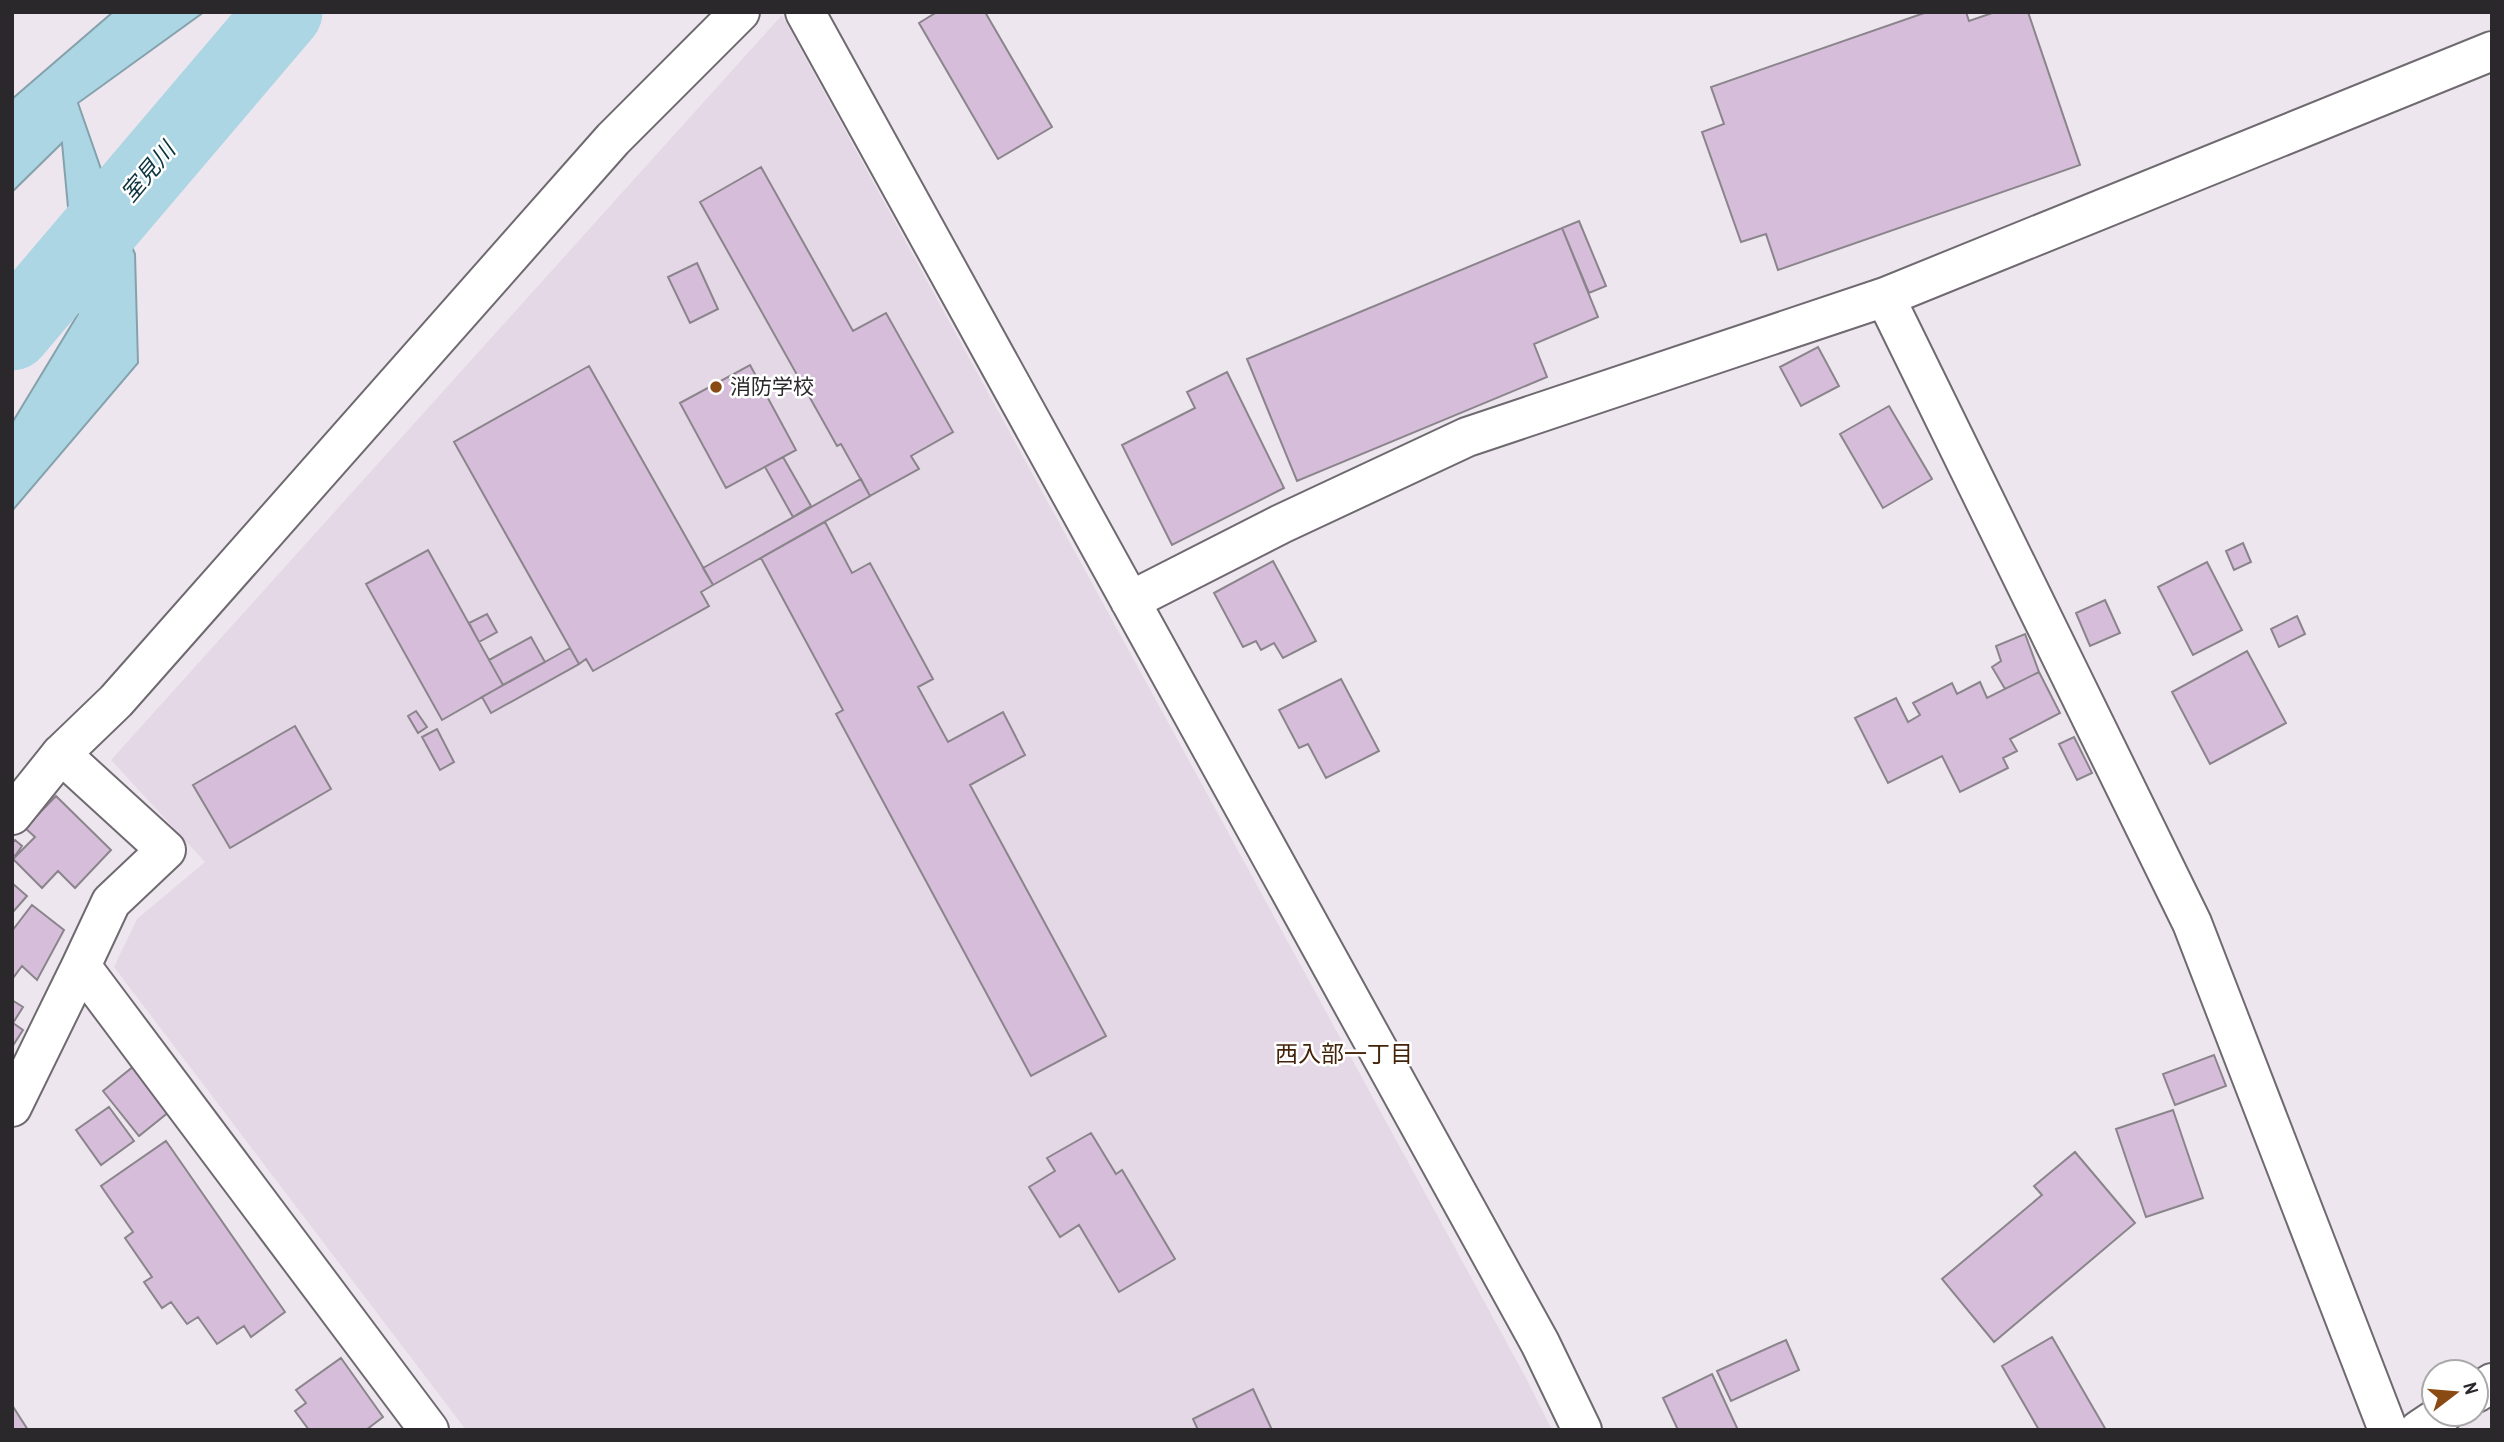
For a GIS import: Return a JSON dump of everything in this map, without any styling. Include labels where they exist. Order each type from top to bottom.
[{"type":"street","points":[[12,815],[61,754],[125,691],[613,139],[740,12]]},
{"type":"street","points":[[805,12],[1540,1343],[1581,1430]]},
{"type":"street","points":[[1130,601],[1281,524],[1467,437],[1885,297],[2492,51]]},
{"type":"street","points":[[1885,297],[2192,923],[2388,1430]]},
{"type":"street","points":[[12,1107],[111,902],[166,850],[61,754]]},
{"type":"street","points":[[81,966],[429,1430]]},
{"type":"shaded area","name":"消防学校","points":[[782,15],[1552,1430],[466,1430],[114,967],[137,919],[205,862],[111,760]]},
{"type":"water","points":[[113,12],[204,12],[78,103],[108,189],[135,254],[138,363],[12,511],[12,423],[78,314],[62,143],[12,192],[12,99]]},
{"type":"building","points":[[937,12],[985,12],[1052,127],[998,159],[919,23]]},
{"type":"building","points":[[1927,12],[1966,12],[1969,21],[1995,12],[2028,12],[2080,165],[1778,270],[1766,234],[1741,242],[1702,132],[1724,124],[1711,87]]},
{"type":"building","points":[[761,167],[853,331],[886,313],[953,432],[911,456],[919,469],[870,496],[841,444],[837,446],[700,202]]},
{"type":"building","points":[[1579,221],[1606,286],[1589,293],[1562,228]]},
{"type":"building","points":[[1562,228],[1598,317],[1534,344],[1547,377],[1297,481],[1247,359]]},
{"type":"building","points":[[697,263],[718,309],[690,323],[668,277]]},
{"type":"building","points":[[1818,347],[1839,386],[1801,406],[1780,367]]},
{"type":"building","points":[[750,365],[796,450],[726,488],[680,403]]},
{"type":"building","points":[[589,366],[713,585],[701,592],[709,606],[593,671],[586,659],[579,664],[454,442]]},
{"type":"building","points":[[1227,372],[1284,488],[1172,545],[1122,445],[1195,408],[1187,392]]},
{"type":"building","points":[[1889,406],[1932,479],[1883,508],[1840,434]]},
{"type":"building","points":[[783,457],[811,506],[793,517],[765,467]]},
{"type":"building","points":[[861,479],[870,496],[713,585],[703,568]]},
{"type":"building","points":[[825,522],[852,573],[870,563],[933,679],[918,687],[948,742],[1003,712],[1025,755],[970,785],[1106,1036],[1031,1076],[836,714],[843,710],[761,558]]},
{"type":"building","points":[[2243,543],[2251,562],[2234,570],[2226,551]]},
{"type":"building","points":[[428,550],[503,685],[442,720],[366,584]]},
{"type":"building","points":[[1273,561],[1316,641],[1283,658],[1274,643],[1261,650],[1256,641],[1243,647],[1214,593]]},
{"type":"building","points":[[2207,562],[2242,630],[2193,655],[2158,587]]},
{"type":"building","points":[[2105,600],[2120,633],[2090,646],[2076,613]]},
{"type":"building","points":[[487,614],[497,632],[479,642],[469,623]]},
{"type":"building","points":[[2297,616],[2305,634],[2279,647],[2271,629]]},
{"type":"building","points":[[2025,634],[2039,672],[2005,689],[1992,667],[2001,661],[1996,646]]},
{"type":"building","points":[[531,637],[545,662],[503,685],[489,660]]},
{"type":"building","points":[[570,648],[579,664],[491,713],[482,697]]},
{"type":"building","points":[[2247,651],[2286,723],[2210,764],[2172,692]]},
{"type":"building","points":[[2039,672],[2060,713],[2010,739],[2017,751],[2003,758],[2008,768],[1960,792],[1942,756],[1888,783],[1855,718],[1896,698],[1908,722],[1920,715],[1913,703],[1952,683],[1957,694],[1980,682],[1987,698]]},
{"type":"building","points":[[1341,679],[1379,751],[1326,778],[1308,744],[1299,748],[1279,710]]},
{"type":"building","points":[[416,711],[427,727],[418,733],[408,716]]},
{"type":"building","points":[[295,726],[331,789],[230,848],[193,785]]},
{"type":"building","points":[[437,729],[454,762],[440,770],[422,737]]},
{"type":"building","points":[[2074,737],[2092,773],[2077,780],[2059,744]]},
{"type":"building","points":[[56,796],[111,850],[75,888],[58,871],[42,888],[13,859],[35,837],[25,828]]},
{"type":"building","points":[[15,840],[22,846],[15,856],[12,854],[12,843]]},
{"type":"building","points":[[12,883],[27,896],[12,913]]},
{"type":"building","points":[[32,905],[64,930],[37,980],[22,966],[13,978],[12,931]]},
{"type":"building","points":[[12,1000],[23,1007],[13,1023],[23,1030],[12,1047]]},
{"type":"building","points":[[2214,1055],[2226,1086],[2175,1105],[2163,1074]]},
{"type":"building","points":[[134,1066],[170,1111],[139,1136],[103,1091]]},
{"type":"building","points":[[109,1107],[134,1141],[101,1165],[76,1130]]},
{"type":"building","points":[[2173,1110],[2203,1198],[2146,1217],[2116,1129]]},
{"type":"building","points":[[1091,1133],[1116,1174],[1122,1170],[1175,1259],[1119,1292],[1079,1225],[1060,1237],[1029,1187],[1055,1171],[1047,1158]]},
{"type":"building","points":[[166,1141],[285,1312],[251,1337],[244,1326],[217,1344],[198,1317],[187,1324],[171,1302],[162,1308],[144,1282],[152,1277],[125,1238],[133,1232],[101,1186]]},
{"type":"building","points":[[2075,1152],[2135,1223],[1994,1342],[1942,1279],[2042,1195],[2034,1186]]},
{"type":"building","points":[[2052,1337],[2106,1430],[2039,1430],[2002,1366]]},
{"type":"building","points":[[1786,1340],[1799,1370],[1731,1401],[1717,1371]]},
{"type":"building","points":[[341,1358],[383,1417],[366,1430],[309,1430],[295,1411],[306,1403],[296,1390]]},
{"type":"building","points":[[1712,1374],[1738,1430],[1678,1430],[1663,1398]]},
{"type":"building","points":[[1253,1389],[1272,1430],[1198,1430],[1193,1419]]},
{"type":"building","points":[[12,1405],[28,1430],[12,1430]]},
{"type":"waterway","name":"室見川","points":[[12,332],[284,12]]},
{"type":"place","name":"消防学校","points":[[716,387]]},
{"type":"district","name":"西入部一丁目","points":[[1344,1054]]}]
